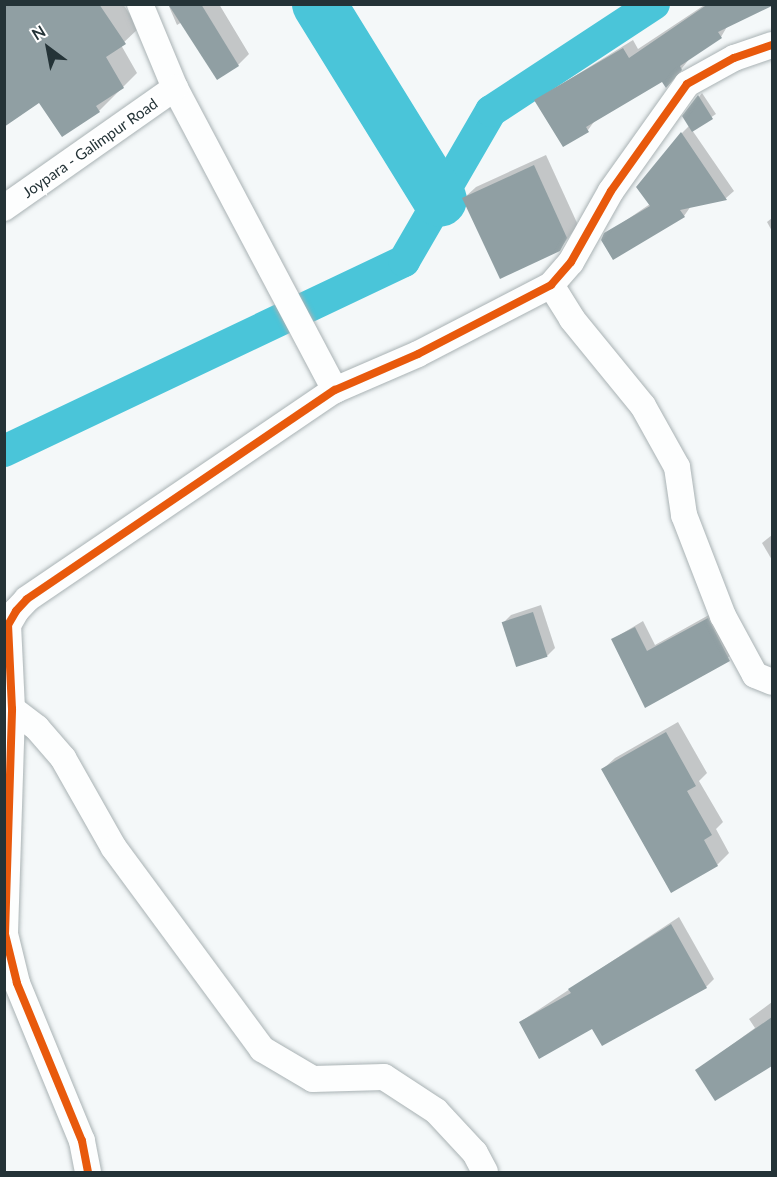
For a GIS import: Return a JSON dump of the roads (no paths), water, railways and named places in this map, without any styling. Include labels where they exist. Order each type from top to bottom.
[{"type":"street","points":[[140,4],[175,88],[259,253],[335,390]]},
{"type":"street","points":[[88,1173],[82,1141],[11,992],[5,934],[12,709],[8,625],[27,599],[335,390],[418,354],[551,285],[571,262],[611,191],[687,84],[734,58],[772,45]]},
{"type":"street","name":"Joypara - Galimpur Road","points":[[4,208],[175,88]]},
{"type":"street","points":[[551,285],[572,319],[643,406],[672,457],[677,467],[684,515],[723,616],[755,675],[772,682]]},
{"type":"street","points":[[12,709],[37,728],[63,758],[114,848],[262,1049],[313,1079],[384,1077],[436,1112],[475,1153],[485,1173]]},
{"type":"waterway","points":[[319,4],[440,200]]},
{"type":"waterway","points":[[4,451],[404,261],[491,111],[654,4]]}]
